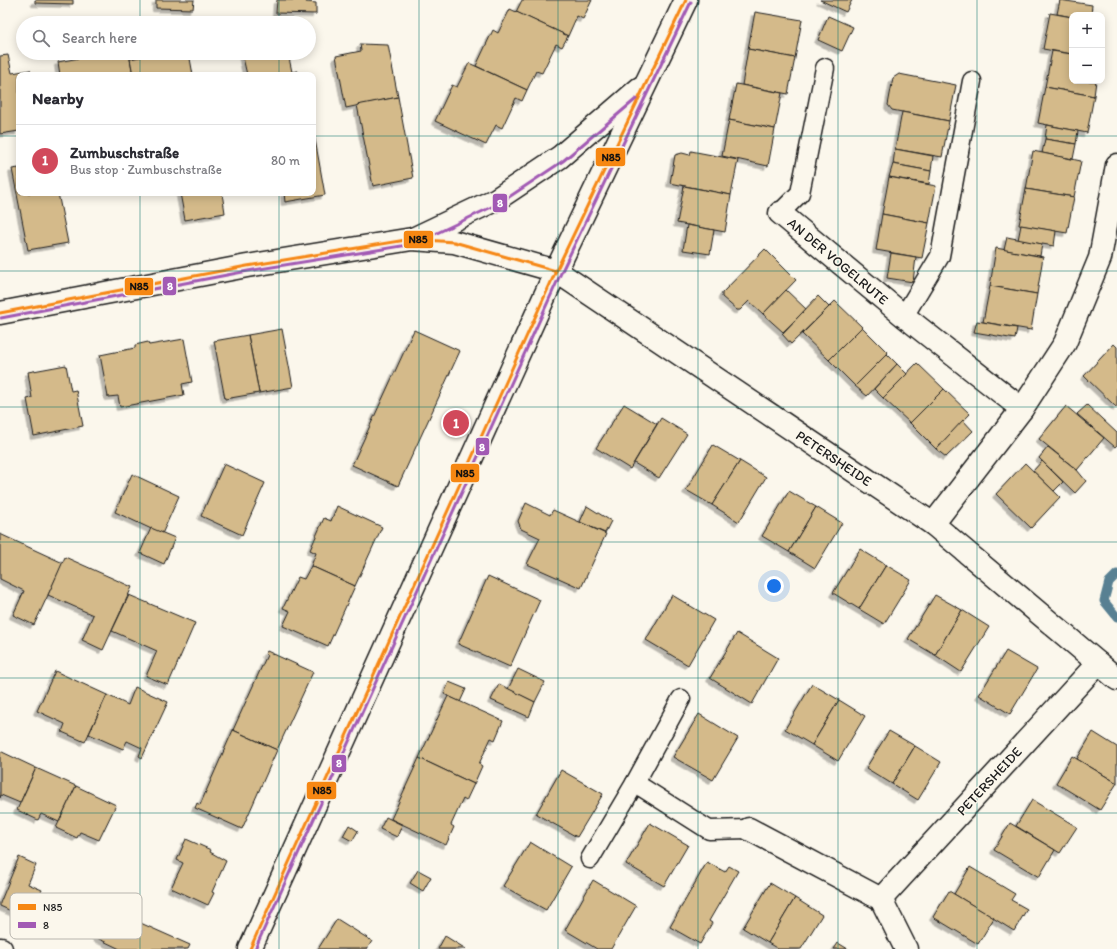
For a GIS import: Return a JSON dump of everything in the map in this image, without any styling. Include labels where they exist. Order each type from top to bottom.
[{"type":"street","points":[[250,949],[556,271],[686,0]]},
{"type":"street","points":[[0,313],[247,266],[412,239],[497,199],[560,157],[646,83]]},
{"type":"street","points":[[934,524],[1022,409],[1066,343],[1100,258],[1117,165]]},
{"type":"street","name":"AN DER VOGELRUTE","points":[[780,212],[904,316],[1022,409]]},
{"type":"street","name":"PETERSHEIDE","points":[[412,239],[454,242],[556,271],[934,524],[1117,680]]},
{"type":"street","name":"PETERSHEIDE","points":[[880,899],[1098,663]]},
{"type":"street","points":[[748,829],[880,899],[906,949]]},
{"type":"lane","name":"AN DER VOGELRUTE","points":[[780,212],[800,193],[825,68]]},
{"type":"lane","points":[[904,316],[940,256],[972,81]]},
{"type":"lane","points":[[590,859],[635,783],[681,699]]},
{"type":"lane","points":[[635,783],[709,830],[748,829]]},
{"type":"building","points":[[35,0],[73,0],[73,4],[35,3]]},
{"type":"building","points":[[156,0],[194,0],[193,9],[156,8]]},
{"type":"building","points":[[277,0],[307,0],[306,2],[316,3],[316,14],[276,13]]},
{"type":"building","points":[[522,0],[592,0],[583,19],[577,16],[568,36],[516,12]]},
{"type":"building","points":[[820,0],[852,0],[846,12]]},
{"type":"building","points":[[1060,0],[1092,5],[1091,12],[1069,12],[1069,16],[1057,14]]},
{"type":"building","points":[[510,9],[568,36],[562,47],[556,44],[542,73],[536,71],[527,90],[476,66],[493,30],[498,33]]},
{"type":"building","points":[[755,12],[802,20],[795,58],[748,49]]},
{"type":"building","points":[[1050,13],[1069,16],[1069,53],[1043,49]]},
{"type":"building","points":[[828,16],[853,27],[842,51],[818,40]]},
{"type":"building","points":[[360,44],[388,45],[398,97],[346,108],[336,56],[361,51]]},
{"type":"building","points":[[748,49],[795,58],[788,94],[742,85]]},
{"type":"building","points":[[1052,51],[1069,54],[1069,84],[1096,84],[1094,96],[1045,87]]},
{"type":"building","points":[[8,55],[12,73],[16,72],[16,131],[0,134],[0,56]]},
{"type":"building","points":[[69,60],[130,60],[132,72],[60,72],[58,62]]},
{"type":"building","points":[[130,60],[190,60],[192,72],[132,72]]},
{"type":"building","points":[[244,60],[289,60],[292,72],[246,72]]},
{"type":"building","points":[[469,63],[527,90],[522,101],[516,98],[502,128],[496,125],[486,145],[435,121],[452,85],[457,87]]},
{"type":"building","points":[[30,70],[30,72],[18,72]]},
{"type":"building","points":[[899,74],[956,85],[949,121],[892,110],[888,105],[893,78]]},
{"type":"building","points":[[736,84],[782,93],[775,129],[729,120]]},
{"type":"building","points":[[1045,87],[1094,96],[1087,133],[1038,123]]},
{"type":"building","points":[[398,97],[413,178],[373,186],[357,105]]},
{"type":"building","points":[[902,112],[949,121],[942,157],[895,149]]},
{"type":"building","points":[[729,120],[775,129],[768,166],[722,156]]},
{"type":"building","points":[[1047,125],[1078,131],[1076,144],[1045,139]]},
{"type":"building","points":[[1045,139],[1076,144],[1073,159],[1042,153]]},
{"type":"building","points":[[316,145],[325,195],[285,202],[284,196],[316,196]]},
{"type":"building","points":[[895,149],[933,156],[931,171],[893,164]]},
{"type":"building","points":[[691,151],[738,160],[731,195],[670,183],[675,155],[682,153],[690,155]]},
{"type":"building","points":[[1033,151],[1081,161],[1074,197],[1026,189]]},
{"type":"building","points":[[893,164],[931,171],[929,184],[889,177]]},
{"type":"building","points":[[16,168],[16,189],[12,169]]},
{"type":"building","points":[[889,177],[936,186],[929,223],[882,214]]},
{"type":"building","points":[[684,186],[731,195],[725,232],[677,223]]},
{"type":"building","points":[[1026,189],[1074,197],[1067,233],[1019,225]]},
{"type":"building","points":[[17,196],[59,196],[68,243],[28,250]]},
{"type":"building","points":[[181,196],[222,196],[225,213],[185,220]]},
{"type":"building","points":[[882,214],[929,223],[922,258],[876,250]]},
{"type":"building","points":[[687,225],[714,230],[710,254],[683,250]]},
{"type":"building","points":[[1021,225],[1056,231],[1054,246],[1018,240]]},
{"type":"building","points":[[1007,237],[1042,244],[1040,256],[1004,250]]},
{"type":"building","points":[[996,248],[1043,257],[1037,294],[990,286]]},
{"type":"building","points":[[765,249],[796,280],[763,314],[749,301],[740,310],[737,310],[722,297],[722,293]]},
{"type":"building","points":[[891,253],[916,257],[913,282],[887,278]]},
{"type":"building","points":[[990,286],[1037,294],[1031,330],[983,322]]},
{"type":"building","points":[[786,290],[806,309],[783,332],[763,314]]},
{"type":"building","points":[[818,296],[829,307],[791,344],[782,334]]},
{"type":"building","points":[[835,301],[862,327],[829,360],[802,334]]},
{"type":"building","points":[[977,321],[1017,328],[1015,339],[974,332]]},
{"type":"building","points":[[862,327],[888,353],[855,386],[829,360]]},
{"type":"building","points":[[282,329],[293,387],[259,393],[248,335]]},
{"type":"building","points":[[414,330],[460,351],[398,486],[352,465]]},
{"type":"building","points":[[248,335],[259,393],[225,399],[214,341]]},
{"type":"building","points":[[184,339],[192,382],[182,384],[184,395],[120,407],[118,396],[108,397],[100,355],[135,348],[135,345],[148,342],[149,345]]},
{"type":"building","points":[[1114,344],[1117,347],[1117,408],[1084,376]]},
{"type":"building","points":[[887,354],[897,364],[867,396],[855,386]]},
{"type":"building","points":[[917,363],[944,389],[910,423],[883,398]]},
{"type":"building","points":[[897,364],[907,374],[883,398],[874,389]]},
{"type":"building","points":[[66,365],[71,391],[76,390],[83,426],[34,436],[27,399],[32,398],[28,372]]},
{"type":"building","points":[[944,389],[970,414],[936,449],[910,423]]},
{"type":"building","points":[[624,404],[657,424],[630,469],[596,448]]},
{"type":"building","points":[[1087,405],[1117,433],[1117,445],[1115,447],[1077,414]]},
{"type":"building","points":[[1066,406],[1104,438],[1077,470],[1039,439]]},
{"type":"building","points":[[661,418],[687,434],[659,478],[634,463]]},
{"type":"building","points":[[963,420],[973,431],[946,457],[936,449]]},
{"type":"building","points":[[713,445],[740,461],[712,505],[686,490]]},
{"type":"building","points":[[1048,447],[1077,470],[1086,481],[1075,493],[1039,458]]},
{"type":"building","points":[[740,461],[766,477],[739,522],[712,505]]},
{"type":"building","points":[[1042,461],[1063,482],[1054,491],[1033,471]]},
{"type":"building","points":[[1025,463],[1060,497],[1031,528],[996,494]]},
{"type":"building","points":[[224,464],[265,483],[242,535],[201,516]]},
{"type":"building","points":[[132,474],[179,496],[162,534],[115,512]]},
{"type":"building","points":[[789,491],[816,507],[789,552],[762,536]]},
{"type":"building","points":[[526,503],[550,515],[553,510],[606,534],[581,588],[527,564],[540,538],[521,529],[518,521]]},
{"type":"building","points":[[337,506],[382,527],[355,586],[311,566],[316,553],[310,550],[324,518],[331,521]]},
{"type":"building","points":[[587,506],[611,521],[605,533],[580,522]]},
{"type":"building","points":[[816,507],[842,523],[815,568],[789,552]]},
{"type":"building","points":[[151,528],[175,538],[164,564],[140,553]]},
{"type":"building","points":[[0,534],[63,563],[34,625],[13,615],[24,591],[0,579]]},
{"type":"building","points":[[860,549],[886,565],[859,609],[833,593]]},
{"type":"building","points":[[65,557],[132,587],[103,650],[82,640],[93,615],[48,595]]},
{"type":"building","points":[[886,565],[911,580],[884,624],[859,609]]},
{"type":"building","points":[[311,566],[355,586],[328,646],[283,626],[290,611],[283,608],[298,577],[304,579]]},
{"type":"building","points":[[488,576],[540,600],[510,667],[458,644]]},
{"type":"building","points":[[129,595],[195,623],[168,685],[146,676],[157,651],[112,631]]},
{"type":"building","points":[[672,595],[714,620],[688,665],[646,640]]},
{"type":"building","points":[[935,595],[962,610],[935,655],[908,639]]},
{"type":"building","points":[[962,610],[989,627],[961,672],[935,655]]},
{"type":"building","points":[[737,633],[778,658],[752,704],[710,678]]},
{"type":"building","points":[[267,651],[313,672],[277,750],[233,730],[267,655],[265,654]]},
{"type":"building","points":[[1006,651],[1037,669],[1010,714],[979,695]]},
{"type":"building","points":[[518,669],[545,682],[535,702],[508,689]]},
{"type":"building","points":[[55,671],[107,695],[85,742],[62,732],[65,724],[37,711]]},
{"type":"building","points":[[449,682],[466,689],[460,702],[444,694]]},
{"type":"building","points":[[499,684],[535,702],[529,717],[491,700]]},
{"type":"building","points":[[812,684],[839,700],[812,745],[785,729]]},
{"type":"building","points":[[135,687],[168,702],[142,758],[139,756],[142,748],[127,741],[123,749],[89,734],[107,695],[128,705]]},
{"type":"building","points":[[448,696],[503,721],[495,740],[491,738],[479,764],[482,766],[474,784],[419,758]]},
{"type":"building","points":[[839,700],[865,716],[838,761],[812,745]]},
{"type":"building","points":[[699,714],[738,738],[713,780],[673,757]]},
{"type":"building","points":[[233,730],[277,750],[242,829],[195,808],[197,803],[200,805]]},
{"type":"building","points":[[889,731],[915,746],[892,784],[866,768]]},
{"type":"building","points":[[1093,732],[1117,747],[1117,783],[1077,759]]},
{"type":"building","points":[[915,746],[941,762],[918,800],[892,784]]},
{"type":"building","points":[[0,751],[36,768],[20,803],[1,795],[0,798]]},
{"type":"building","points":[[1072,756],[1117,783],[1100,810],[1056,783]]},
{"type":"building","points":[[419,758],[474,784],[466,801],[463,799],[451,825],[454,827],[446,845],[391,819]]},
{"type":"building","points":[[36,768],[76,786],[59,822],[41,814],[38,820],[17,810]]},
{"type":"building","points":[[561,770],[603,794],[577,837],[536,814]]},
{"type":"building","points":[[76,786],[116,805],[99,840],[80,832],[77,838],[56,828]]},
{"type":"building","points":[[1032,800],[1077,827],[1060,853],[1016,826]]},
{"type":"building","points":[[386,817],[402,825],[397,837],[380,829]]},
{"type":"building","points":[[650,823],[688,845],[664,886],[626,864]]},
{"type":"building","points":[[1010,823],[1055,850],[1039,877],[994,850]]},
{"type":"building","points":[[349,825],[358,831],[352,841],[343,836]]},
{"type":"building","points":[[186,839],[211,850],[210,852],[226,861],[212,892],[214,893],[208,905],[171,888],[183,863],[177,860]]},
{"type":"building","points":[[530,842],[571,867],[546,910],[503,886]]},
{"type":"building","points":[[19,857],[36,865],[28,884],[42,890],[41,893],[10,893],[10,910],[0,906]]},
{"type":"building","points":[[707,862],[725,872],[729,866],[738,871],[709,921],[712,923],[700,944],[670,927]]},
{"type":"building","points":[[970,867],[1015,894],[1011,900],[1027,909],[1014,931],[954,894]]},
{"type":"building","points":[[418,870],[431,877],[423,891],[410,883]]},
{"type":"building","points":[[593,880],[636,906],[611,949],[597,949],[565,930]]},
{"type":"building","points":[[770,883],[795,898],[768,943],[743,928]]},
{"type":"building","points":[[949,891],[994,918],[978,944],[933,917]]},
{"type":"building","points":[[795,898],[822,915],[801,949],[778,949],[768,943]]},
{"type":"building","points":[[337,919],[372,941],[367,949],[318,949]]},
{"type":"building","points":[[142,924],[190,945],[188,949],[120,949],[99,939],[142,939]]},
{"type":"building","points":[[445,936],[466,949],[438,949]]},
{"type":"building","points":[[838,943],[848,949],[834,949]]},
{"type":"waterway","points":[[1117,574],[1109,582],[1104,601],[1117,617]]},
{"type":"transit line","name":"N85","points":[[250,949],[556,271],[686,0]]},
{"type":"transit line","name":"8","points":[[255,949],[561,273],[691,2]]},
{"type":"transit line","name":"8","points":[[1,318],[248,271],[414,244],[500,203],[563,161],[636,99]]},
{"type":"transit line","name":"N85","points":[[0,313],[247,266],[412,239],[454,242],[556,271]]},
{"type":"place","name":"Zumbuschstraße","points":[[456,423]]}]
